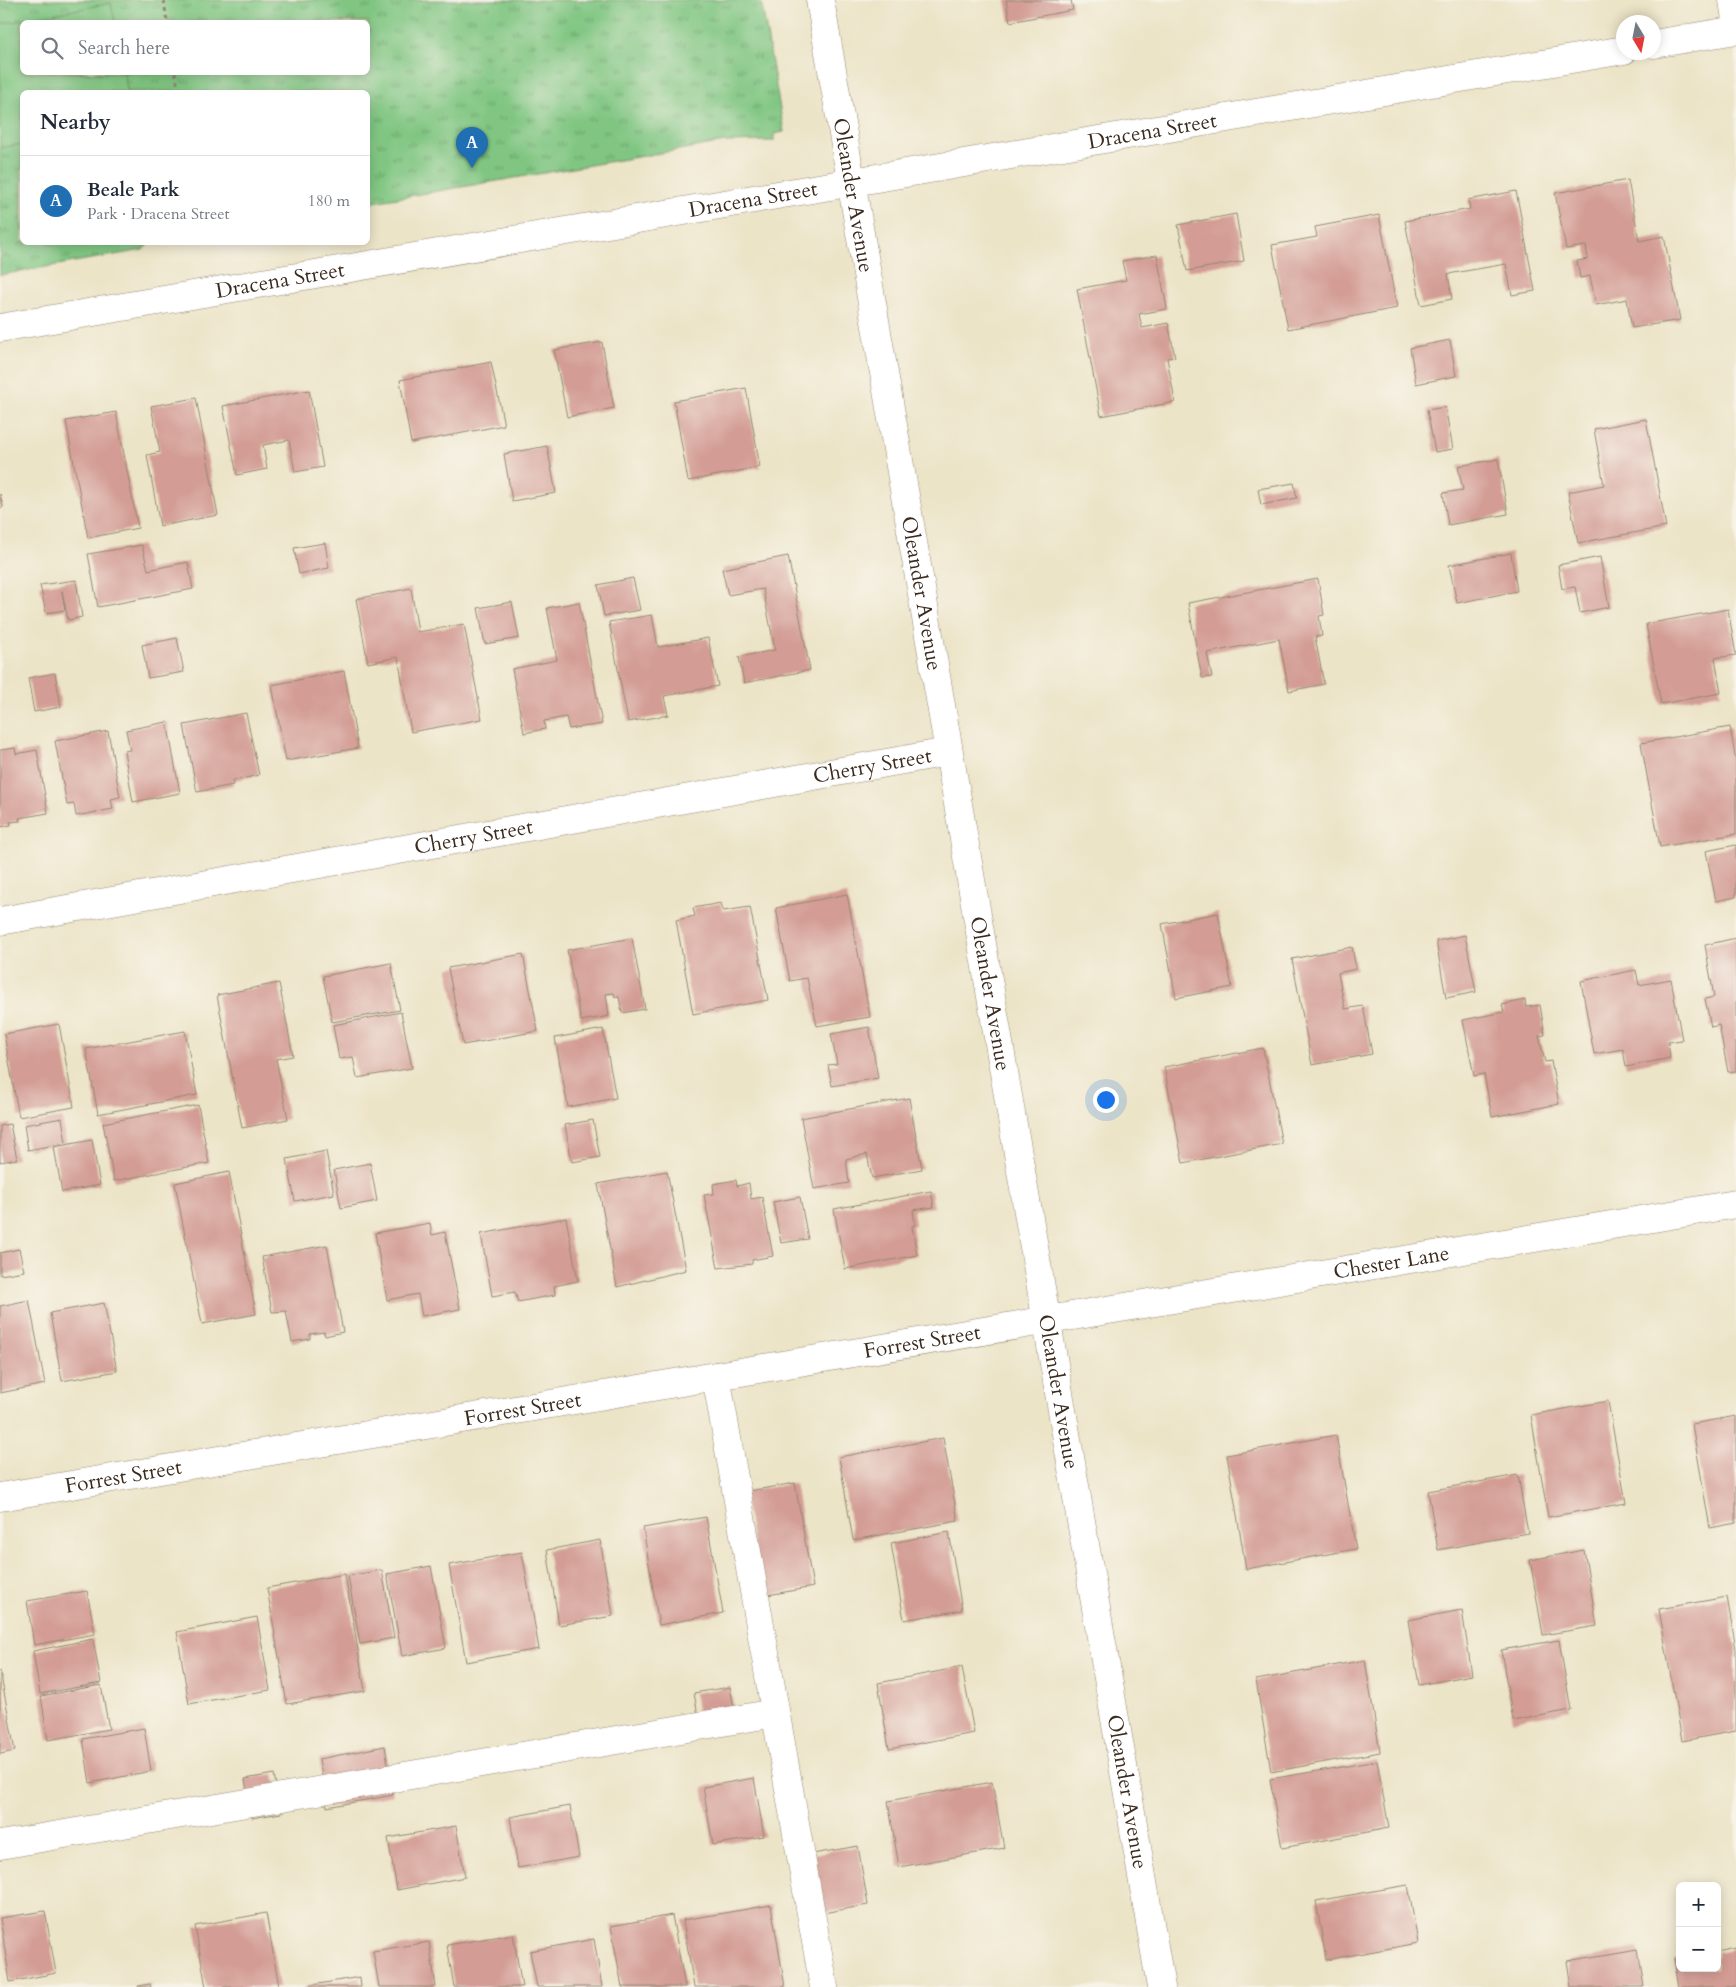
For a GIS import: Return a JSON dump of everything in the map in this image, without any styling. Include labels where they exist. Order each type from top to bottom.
[{"type":"street","name":"Oleander Avenue","points":[[820,0],[1161,1987]]},
{"type":"street","points":[[1733,0],[1736,19]]},
{"type":"street","points":[[1661,43],[1736,30]]},
{"type":"street","name":"Dracena Street","points":[[0,328],[1616,51]]},
{"type":"street","name":"Cherry Street","points":[[0,921],[948,752]]},
{"type":"street","name":"Chester Lane","points":[[1046,1320],[1736,1204]]},
{"type":"street","name":"Forrest Street","points":[[0,1497],[1046,1320]]},
{"type":"street","points":[[716,1376],[824,1987]]},
{"type":"street","points":[[0,1845],[776,1714]]},
{"type":"path","points":[[164,0],[167,20]]},
{"type":"path","points":[[176,75],[179,90]]},
{"type":"green space","points":[[0,0],[761,0],[784,132],[774,134],[774,141],[725,142],[370,203],[370,90],[20,90],[20,245],[147,245],[143,250],[0,275]]},
{"type":"green space","points":[[111,3],[115,20],[21,20]]},
{"type":"green space","points":[[20,20],[20,75],[124,75],[128,90],[20,90],[20,144],[0,148],[0,24]]},
{"type":"building","points":[[1006,0],[1071,0],[1073,10],[1010,22]]},
{"type":"building","points":[[1628,180],[1639,241],[1664,236],[1680,320],[1632,328],[1627,299],[1596,305],[1590,276],[1580,278],[1577,261],[1588,259],[1586,246],[1566,249],[1555,193]]},
{"type":"building","points":[[1516,191],[1535,291],[1512,295],[1506,264],[1448,274],[1452,299],[1421,305],[1405,221],[1470,209],[1468,200]]},
{"type":"building","points":[[1236,214],[1244,261],[1187,271],[1178,225]]},
{"type":"building","points":[[1379,215],[1397,308],[1288,329],[1272,245],[1317,237],[1315,227]]},
{"type":"building","points":[[1157,255],[1167,309],[1139,314],[1142,328],[1168,323],[1175,357],[1167,358],[1175,402],[1101,416],[1077,289],[1126,280],[1122,261]]},
{"type":"building","points":[[1450,340],[1456,376],[1416,384],[1410,348]]},
{"type":"building","points":[[602,342],[614,408],[567,417],[554,350]]},
{"type":"building","points":[[491,362],[504,425],[411,443],[400,380]]},
{"type":"building","points":[[746,388],[760,467],[688,481],[674,401]]},
{"type":"building","points":[[309,390],[323,467],[295,472],[289,440],[263,445],[267,469],[237,475],[223,406]]},
{"type":"building","points":[[196,398],[218,515],[160,526],[147,455],[160,452],[151,406]]},
{"type":"building","points":[[1445,407],[1453,449],[1435,452],[1427,410]]},
{"type":"building","points":[[116,412],[138,528],[88,538],[66,421]]},
{"type":"building","points":[[1646,419],[1666,527],[1578,543],[1568,492],[1604,485],[1594,429]]},
{"type":"building","points":[[547,446],[556,493],[512,501],[504,454]]},
{"type":"building","points":[[1498,459],[1508,514],[1448,525],[1443,493],[1463,490],[1458,466]]},
{"type":"building","points":[[1294,483],[1297,498],[1261,505],[1258,489]]},
{"type":"building","points":[[0,494],[3,507],[0,508]]},
{"type":"building","points":[[325,543],[329,568],[299,574],[294,548]]},
{"type":"building","points":[[142,545],[148,570],[188,562],[193,589],[98,607],[88,554]]},
{"type":"building","points":[[1511,553],[1517,591],[1457,603],[1449,565]]},
{"type":"building","points":[[788,556],[810,670],[744,683],[739,657],[775,650],[763,589],[728,595],[722,569]]},
{"type":"building","points":[[1600,557],[1609,607],[1580,613],[1575,587],[1562,589],[1558,565]]},
{"type":"building","points":[[633,578],[640,610],[604,616],[598,585]]},
{"type":"building","points":[[1318,579],[1324,615],[1319,616],[1322,636],[1315,637],[1324,684],[1289,691],[1279,639],[1207,653],[1212,677],[1202,678],[1188,603]]},
{"type":"building","points":[[76,580],[82,617],[68,620],[62,591],[65,610],[46,613],[40,585]]},
{"type":"building","points":[[411,588],[418,632],[464,624],[482,719],[411,732],[398,657],[368,663],[356,599]]},
{"type":"building","points":[[512,602],[519,638],[485,644],[478,608]]},
{"type":"building","points":[[579,602],[602,724],[569,729],[566,717],[544,721],[545,729],[524,733],[512,669],[557,660],[547,608]]},
{"type":"building","points":[[1728,609],[1736,655],[1715,658],[1721,693],[1661,704],[1646,624]]},
{"type":"building","points":[[652,615],[658,647],[708,638],[718,686],[664,696],[668,715],[628,722],[609,622]]},
{"type":"building","points":[[177,638],[184,672],[148,678],[142,645]]},
{"type":"building","points":[[344,671],[358,748],[286,761],[272,685]]},
{"type":"building","points":[[55,673],[61,707],[34,712],[28,678]]},
{"type":"building","points":[[246,713],[259,775],[232,781],[233,785],[197,792],[184,725]]},
{"type":"building","points":[[167,722],[180,793],[133,802],[124,751],[130,750],[126,730]]},
{"type":"building","points":[[1730,727],[1736,762],[1736,834],[1660,847],[1641,743]]},
{"type":"building","points":[[108,731],[120,797],[111,799],[113,809],[76,816],[74,804],[67,805],[55,741]]},
{"type":"building","points":[[15,748],[16,754],[37,750],[48,813],[19,818],[20,821],[10,822],[11,825],[0,827],[0,750]]},
{"type":"building","points":[[1736,845],[1736,897],[1716,901],[1706,851]]},
{"type":"building","points":[[847,894],[870,1017],[817,1026],[807,978],[790,981],[776,908]]},
{"type":"building","points":[[721,903],[723,911],[750,907],[768,1000],[693,1014],[676,920],[695,916],[693,908]]},
{"type":"building","points":[[1218,913],[1232,987],[1176,998],[1162,924]]},
{"type":"building","points":[[1465,935],[1476,992],[1446,998],[1436,941]]},
{"type":"building","points":[[632,938],[645,1009],[622,1013],[619,997],[615,997],[614,993],[606,994],[609,1016],[581,1021],[567,950]]},
{"type":"building","points":[[1736,938],[1736,1071],[1728,1072],[1719,1025],[1711,1027],[1705,999],[1714,997],[1705,945]]},
{"type":"building","points":[[1352,947],[1356,969],[1338,973],[1345,1009],[1363,1006],[1372,1054],[1312,1065],[1292,959]]},
{"type":"building","points":[[523,954],[538,1031],[463,1045],[448,968]]},
{"type":"building","points":[[391,963],[400,1010],[332,1022],[323,976]]},
{"type":"building","points":[[1636,970],[1639,985],[1671,979],[1682,1040],[1668,1042],[1670,1058],[1626,1067],[1623,1049],[1594,1054],[1581,981]]},
{"type":"building","points":[[279,983],[293,1056],[276,1059],[288,1119],[242,1128],[217,995]]},
{"type":"building","points":[[1525,1000],[1526,1007],[1540,1005],[1545,1035],[1539,1036],[1545,1062],[1551,1061],[1559,1104],[1492,1117],[1484,1074],[1474,1076],[1463,1020],[1504,1012],[1502,1005]]},
{"type":"building","points":[[401,1012],[412,1068],[357,1078],[353,1057],[339,1059],[333,1025]]},
{"type":"building","points":[[59,1024],[74,1107],[19,1117],[4,1034]]},
{"type":"building","points":[[869,1027],[878,1078],[832,1086],[828,1065],[837,1064],[831,1034]]},
{"type":"building","points":[[603,1029],[616,1098],[568,1107],[555,1038]]},
{"type":"building","points":[[185,1031],[197,1095],[98,1114],[86,1049]]},
{"type":"building","points":[[1263,1048],[1282,1144],[1183,1163],[1164,1067]]},
{"type":"building","points":[[909,1098],[922,1169],[872,1178],[867,1154],[846,1159],[849,1183],[814,1189],[801,1118]]},
{"type":"building","points":[[198,1105],[209,1163],[114,1181],[103,1123]]},
{"type":"building","points":[[62,1118],[66,1143],[28,1150],[24,1125]]},
{"type":"building","points":[[593,1120],[600,1157],[572,1162],[565,1125]]},
{"type":"building","points":[[10,1124],[17,1159],[0,1162],[0,1126]]},
{"type":"building","points":[[92,1140],[100,1185],[62,1192],[54,1147]]},
{"type":"building","points":[[326,1151],[334,1194],[295,1201],[287,1159]]},
{"type":"building","points":[[370,1163],[377,1201],[341,1208],[334,1170]]},
{"type":"building","points":[[667,1171],[686,1270],[617,1287],[598,1184]]},
{"type":"building","points":[[229,1172],[256,1314],[202,1324],[175,1183]]},
{"type":"building","points":[[736,1180],[737,1186],[749,1183],[751,1199],[762,1197],[773,1256],[752,1260],[752,1264],[718,1268],[704,1195],[714,1194],[713,1184]]},
{"type":"building","points":[[931,1191],[934,1207],[913,1210],[915,1225],[912,1226],[917,1255],[845,1269],[834,1209]]},
{"type":"building","points":[[800,1197],[808,1239],[781,1243],[773,1202]]},
{"type":"building","points":[[566,1218],[578,1281],[554,1286],[555,1295],[518,1302],[515,1292],[492,1296],[481,1234]]},
{"type":"building","points":[[430,1223],[432,1235],[445,1232],[460,1309],[422,1316],[418,1294],[387,1300],[375,1233]]},
{"type":"building","points":[[327,1245],[343,1332],[325,1336],[324,1332],[310,1334],[310,1339],[292,1342],[286,1311],[272,1312],[262,1257]]},
{"type":"building","points":[[19,1249],[24,1271],[0,1275],[0,1253]]},
{"type":"building","points":[[29,1300],[45,1384],[0,1393],[0,1306]]},
{"type":"building","points":[[104,1303],[117,1371],[62,1381],[50,1313]]},
{"type":"building","points":[[1608,1401],[1626,1503],[1548,1517],[1531,1415]]},
{"type":"building","points":[[1736,1416],[1736,1523],[1710,1528],[1692,1424]]},
{"type":"building","points":[[1336,1435],[1356,1549],[1246,1569],[1227,1455]]},
{"type":"building","points":[[943,1438],[958,1521],[853,1540],[839,1457]]},
{"type":"building","points":[[1518,1475],[1528,1533],[1438,1550],[1428,1491]]},
{"type":"building","points":[[795,1483],[813,1587],[762,1596],[744,1492]]},
{"type":"building","points":[[706,1517],[723,1613],[659,1625],[643,1528]]},
{"type":"building","points":[[949,1532],[962,1610],[904,1620],[891,1543]]},
{"type":"building","points":[[600,1540],[613,1616],[559,1625],[547,1550]]},
{"type":"building","points":[[1584,1550],[1597,1626],[1543,1635],[1530,1560]]},
{"type":"building","points":[[522,1552],[539,1649],[466,1662],[449,1565]]},
{"type":"building","points":[[431,1566],[446,1648],[402,1656],[387,1574]]},
{"type":"building","points":[[382,1570],[394,1638],[360,1644],[348,1576]]},
{"type":"building","points":[[345,1574],[365,1691],[287,1704],[267,1588]]},
{"type":"building","points":[[87,1591],[95,1634],[34,1645],[27,1601]]},
{"type":"building","points":[[1727,1597],[1736,1649],[1736,1731],[1682,1741],[1659,1609]]},
{"type":"building","points":[[1462,1610],[1472,1675],[1419,1685],[1408,1620]]},
{"type":"building","points":[[257,1617],[270,1690],[189,1704],[177,1632]]},
{"type":"building","points":[[93,1639],[101,1683],[40,1694],[33,1651]]},
{"type":"building","points":[[1559,1640],[1571,1710],[1513,1721],[1501,1650]]},
{"type":"building","points":[[1365,1660],[1380,1752],[1271,1772],[1256,1680]]},
{"type":"building","points":[[962,1667],[974,1733],[889,1749],[878,1683]]},
{"type":"building","points":[[0,1671],[15,1751],[0,1754]]},
{"type":"building","points":[[101,1685],[109,1729],[48,1740],[41,1696]]},
{"type":"building","points":[[730,1687],[738,1730],[702,1737],[694,1693]]},
{"type":"building","points":[[144,1728],[151,1771],[90,1783],[83,1739]]},
{"type":"building","points":[[385,1746],[393,1795],[327,1807],[319,1759]]},
{"type":"building","points":[[1377,1761],[1389,1828],[1282,1848],[1270,1779]]},
{"type":"building","points":[[274,1774],[281,1813],[252,1818],[245,1779]]},
{"type":"building","points":[[754,1778],[764,1836],[713,1845],[703,1787]]},
{"type":"building","points":[[992,1782],[1004,1848],[899,1867],[888,1801]]},
{"type":"building","points":[[570,1806],[579,1857],[518,1868],[510,1817]]},
{"type":"building","points":[[456,1826],[465,1877],[397,1890],[388,1838]]},
{"type":"building","points":[[858,1846],[868,1905],[817,1914],[807,1855]]},
{"type":"building","points":[[1408,1885],[1418,1943],[1326,1960],[1316,1901]]},
{"type":"building","points":[[771,1905],[785,1987],[694,1987],[683,1920]]},
{"type":"building","points":[[45,1911],[56,1973],[10,1982],[0,1918]]},
{"type":"building","points":[[266,1913],[279,1987],[206,1987],[195,1926]]},
{"type":"building","points":[[672,1915],[685,1987],[622,1987],[611,1926]]},
{"type":"building","points":[[513,1934],[522,1987],[454,1987],[447,1945]]},
{"type":"building","points":[[594,1939],[602,1987],[537,1987],[530,1951]]},
{"type":"building","points":[[429,1942],[436,1987],[379,1987],[373,1951]]},
{"type":"building","points":[[1736,1948],[1736,1987],[1679,1987],[1676,1972],[1721,1972],[1721,1951]]},
{"type":"building","points":[[1638,1949],[1644,1987],[1571,1987],[1567,1961]]},
{"type":"building","points":[[360,1977],[361,1987],[306,1987],[306,1986]]},
{"type":"building","points":[[150,1984],[151,1987],[138,1987],[138,1986]]},
{"type":"place","name":"Beale Park","points":[[472,168]]}]
